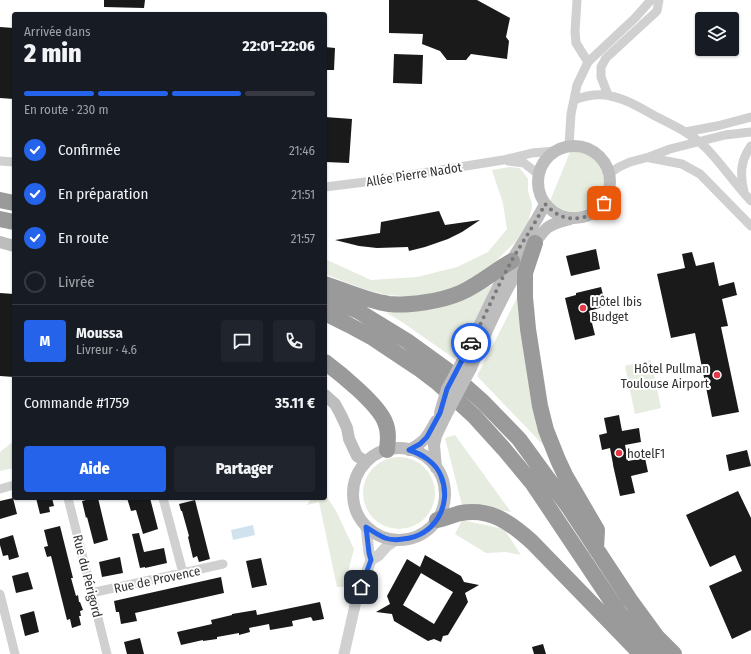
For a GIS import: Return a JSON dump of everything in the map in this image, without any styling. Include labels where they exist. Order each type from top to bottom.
[{"type":"highway","points":[[0,200],[12,202]]},
{"type":"highway","points":[[0,219],[12,222]]},
{"type":"highway","points":[[535,243],[525,273],[525,297],[529,336],[540,406],[546,430],[558,460],[597,530],[596,549]]},
{"type":"highway","points":[[327,285],[363,298],[389,304],[416,304],[440,300],[460,294],[480,283],[512,261]]},
{"type":"highway","points":[[327,298],[358,311],[407,341],[447,370],[483,402],[519,439],[570,509],[657,637],[674,654]]},
{"type":"highway","points":[[327,314],[373,338],[418,368],[439,384],[474,416],[533,484],[620,614],[654,654]]},
{"type":"highway","points":[[327,364],[382,415],[388,430],[387,450]]},
{"type":"highway","points":[[437,520],[462,513],[486,513],[503,519],[532,542],[641,654]]},
{"type":"main road","points":[[436,468],[434,445],[443,415],[447,389],[466,365],[490,323],[516,272],[547,228],[570,219],[592,214],[604,203],[609,194],[611,183],[610,173],[606,163],[599,155],[590,149],[580,146],[569,146],[555,151],[547,157],[538,174],[538,190],[545,204],[554,212],[570,219]]},
{"type":"main road","points":[[466,365],[512,261],[545,204]]},
{"type":"main road","points":[[0,242],[12,245]]},
{"type":"main road","points":[[327,397],[335,404],[341,415],[347,428],[349,440],[357,456],[366,462]]},
{"type":"main road","points":[[409,450],[420,444],[427,437],[443,415]]},
{"type":"main road","points":[[402,448],[409,450],[421,454],[429,460],[441,475],[445,490],[444,506],[437,520],[423,533],[410,539],[396,540],[385,538],[375,534],[366,527],[358,515],[353,500],[354,486],[358,473],[366,462],[376,454],[387,450],[402,448]]},
{"type":"street","points":[[577,0],[575,32],[576,43],[588,62]]},
{"type":"street","points":[[569,146],[571,114],[577,85],[588,62],[635,18],[651,0]]},
{"type":"street","points":[[608,95],[601,77],[601,66],[606,58],[657,11],[659,0]]},
{"type":"street","points":[[574,100],[587,96],[608,95],[637,106],[685,132],[708,150],[748,198]]},
{"type":"street","points":[[685,132],[717,126],[751,117]]},
{"type":"street","points":[[610,173],[630,162],[670,149],[725,135],[751,132]]},
{"type":"street","points":[[748,198],[742,183],[742,166],[746,153],[751,146]]},
{"type":"street","name":"Allée Pierre Nadot","points":[[327,186],[373,181],[555,151]]},
{"type":"street","points":[[649,157],[682,164],[700,174],[751,226]]},
{"type":"street","name":"Allée Pierre Nadot","points":[[503,160],[524,163],[538,174]]},
{"type":"street","points":[[0,161],[12,162]]},
{"type":"street","points":[[0,489],[12,486]]},
{"type":"street","name":"Rue du Périgord","points":[[69,500],[107,654]]},
{"type":"street","points":[[164,500],[183,573]]},
{"type":"street","points":[[344,654],[356,601],[371,560],[366,527]]},
{"type":"street","points":[[371,560],[378,556],[387,546],[396,540]]},
{"type":"street","name":"Rue de Provence","points":[[92,593],[222,564]]},
{"type":"street","points":[[0,594],[15,654]]},
{"type":"shaded area","points":[[570,152],[587,154],[593,158],[599,165],[604,177],[604,188],[600,198],[593,206],[584,210],[573,212],[561,209],[550,201]]},
{"type":"shaded area","points":[[510,167],[519,168],[528,179],[528,191],[532,208],[529,218],[531,219],[515,242],[483,274],[445,291],[423,295],[403,296],[386,295],[361,288],[327,275],[327,260],[371,280],[417,277],[457,267],[488,252],[507,229],[503,203],[492,170]]},
{"type":"shaded area","points":[[491,285],[459,354],[455,359],[387,313],[392,313],[394,311],[485,288]]},
{"type":"shaded area","points":[[520,292],[545,447],[477,376]]},
{"type":"shaded area","points":[[651,360],[661,408],[635,414],[625,366]]},
{"type":"shaded area","points":[[455,435],[511,512],[482,507],[463,509],[445,438]]},
{"type":"shaded area","points":[[12,443],[12,468],[0,471],[0,452]]},
{"type":"shaded area","points":[[392,457],[406,457],[413,459],[425,467],[433,479],[435,493],[433,507],[425,519],[413,527],[406,529],[392,529],[385,527],[373,519],[365,507],[363,500],[363,486],[365,479],[373,467],[385,459]]},
{"type":"shaded area","points":[[327,497],[336,511],[354,549],[344,587],[337,587],[319,502],[307,505],[310,500],[327,500]]},
{"type":"shaded area","points":[[462,520],[504,529],[521,555],[506,552],[486,553],[455,534]]},
{"type":"water","points":[[253,525],[255,535],[233,540],[231,530]]},
{"type":"building","points":[[104,0],[145,0],[144,8],[104,7]]},
{"type":"building","points":[[389,0],[477,0],[510,18],[506,37],[509,41],[507,59],[471,54],[466,60],[447,60],[440,51],[422,44],[423,34],[389,33]]},
{"type":"building","points":[[0,27],[12,28],[12,99],[0,98]]},
{"type":"building","points":[[327,47],[335,48],[334,70],[327,70]]},
{"type":"building","points":[[394,54],[423,55],[422,84],[393,83]]},
{"type":"building","points":[[327,117],[352,119],[349,163],[327,162]]},
{"type":"building","points":[[439,211],[445,225],[480,220],[448,239],[409,251],[408,247],[377,248],[359,246],[335,240],[380,233],[381,222]]},
{"type":"building","points":[[596,249],[600,269],[571,276],[566,256]]},
{"type":"building","name":"Hôtel Pullman Toulouse Airport","points":[[692,252],[696,266],[714,262],[719,286],[734,282],[737,295],[722,299],[728,326],[721,327],[739,412],[712,417],[695,333],[671,338],[657,274],[685,268],[682,254]]},
{"type":"building","points":[[601,287],[606,306],[589,311],[595,335],[575,340],[565,298],[576,295],[576,293]]},
{"type":"building","points":[[0,293],[12,294],[12,377],[0,376]]},
{"type":"building","name":"hotelF1","points":[[619,415],[622,431],[639,428],[641,442],[625,445],[628,461],[645,458],[648,472],[631,476],[635,493],[620,496],[610,448],[602,450],[599,435],[607,433],[604,418]]},
{"type":"building","points":[[747,450],[751,466],[729,471],[726,455]]},
{"type":"building","points":[[738,491],[751,518],[751,630],[732,639],[709,586],[742,571],[735,555],[710,567],[686,515]]},
{"type":"building","points":[[12,498],[17,514],[0,519],[0,501]]},
{"type":"building","points":[[36,500],[52,500],[54,506],[49,507],[50,512],[40,514]]},
{"type":"building","points":[[98,500],[108,540],[94,544],[82,501]]},
{"type":"building","points":[[128,500],[151,500],[158,529],[143,534],[136,510],[131,511]]},
{"type":"building","points":[[195,500],[210,559],[199,562],[197,556],[193,558],[189,536],[179,504]]},
{"type":"building","points":[[60,526],[73,578],[71,578],[76,596],[78,595],[79,602],[83,610],[80,611],[81,616],[79,616],[81,625],[72,628],[70,619],[67,620],[51,556],[47,557],[44,547],[48,546],[44,530]]},
{"type":"building","points":[[139,533],[144,552],[164,548],[167,563],[140,568],[132,534]]},
{"type":"building","points":[[13,535],[19,557],[9,560],[8,555],[3,556],[0,539]]},
{"type":"building","points":[[425,555],[461,576],[464,582],[479,585],[465,593],[468,602],[448,635],[443,636],[441,642],[434,639],[428,641],[394,621],[392,614],[376,612],[390,604],[387,596],[407,559],[420,567]],"holes":[[[421,573],[453,592],[434,624],[403,605]]]},
{"type":"building","points":[[120,557],[123,573],[102,577],[99,562]]},
{"type":"building","points":[[261,558],[267,585],[252,588],[246,561]]},
{"type":"building","points":[[28,572],[33,589],[16,593],[12,576]]},
{"type":"building","points":[[221,577],[224,593],[135,613],[137,621],[121,624],[119,612],[116,612],[114,601]]},
{"type":"building","points":[[320,602],[324,619],[313,621],[311,617],[292,621],[293,626],[270,630],[269,624],[249,628],[250,632],[239,635],[239,633],[217,637],[217,639],[203,640],[181,645],[177,632],[212,624],[211,620],[232,614],[256,610],[257,615]]},
{"type":"building","points":[[34,611],[39,632],[25,636],[20,615]]},
{"type":"building","points":[[140,638],[144,654],[127,654],[124,642]]},
{"type":"building","points":[[543,644],[546,654],[534,654],[532,647]]},
{"type":"way so far","points":[[471,343],[512,261],[545,204],[554,212],[570,219],[592,214],[604,203]]},
{"type":"place","name":"Hôtel Ibis Budget","points":[[583,308]]},
{"type":"place","name":"Hôtel Pullman Toulouse Airport","points":[[717,375]]},
{"type":"place","name":"hotelF1","points":[[619,453]]},
{"type":"route","points":[[361,587],[371,560],[366,527],[375,534],[385,538],[396,540],[410,539],[423,533],[431,527],[437,520],[444,506],[445,490],[441,475],[429,460],[421,454],[409,450],[420,444],[427,437],[440,413],[447,389],[471,343]]}]
